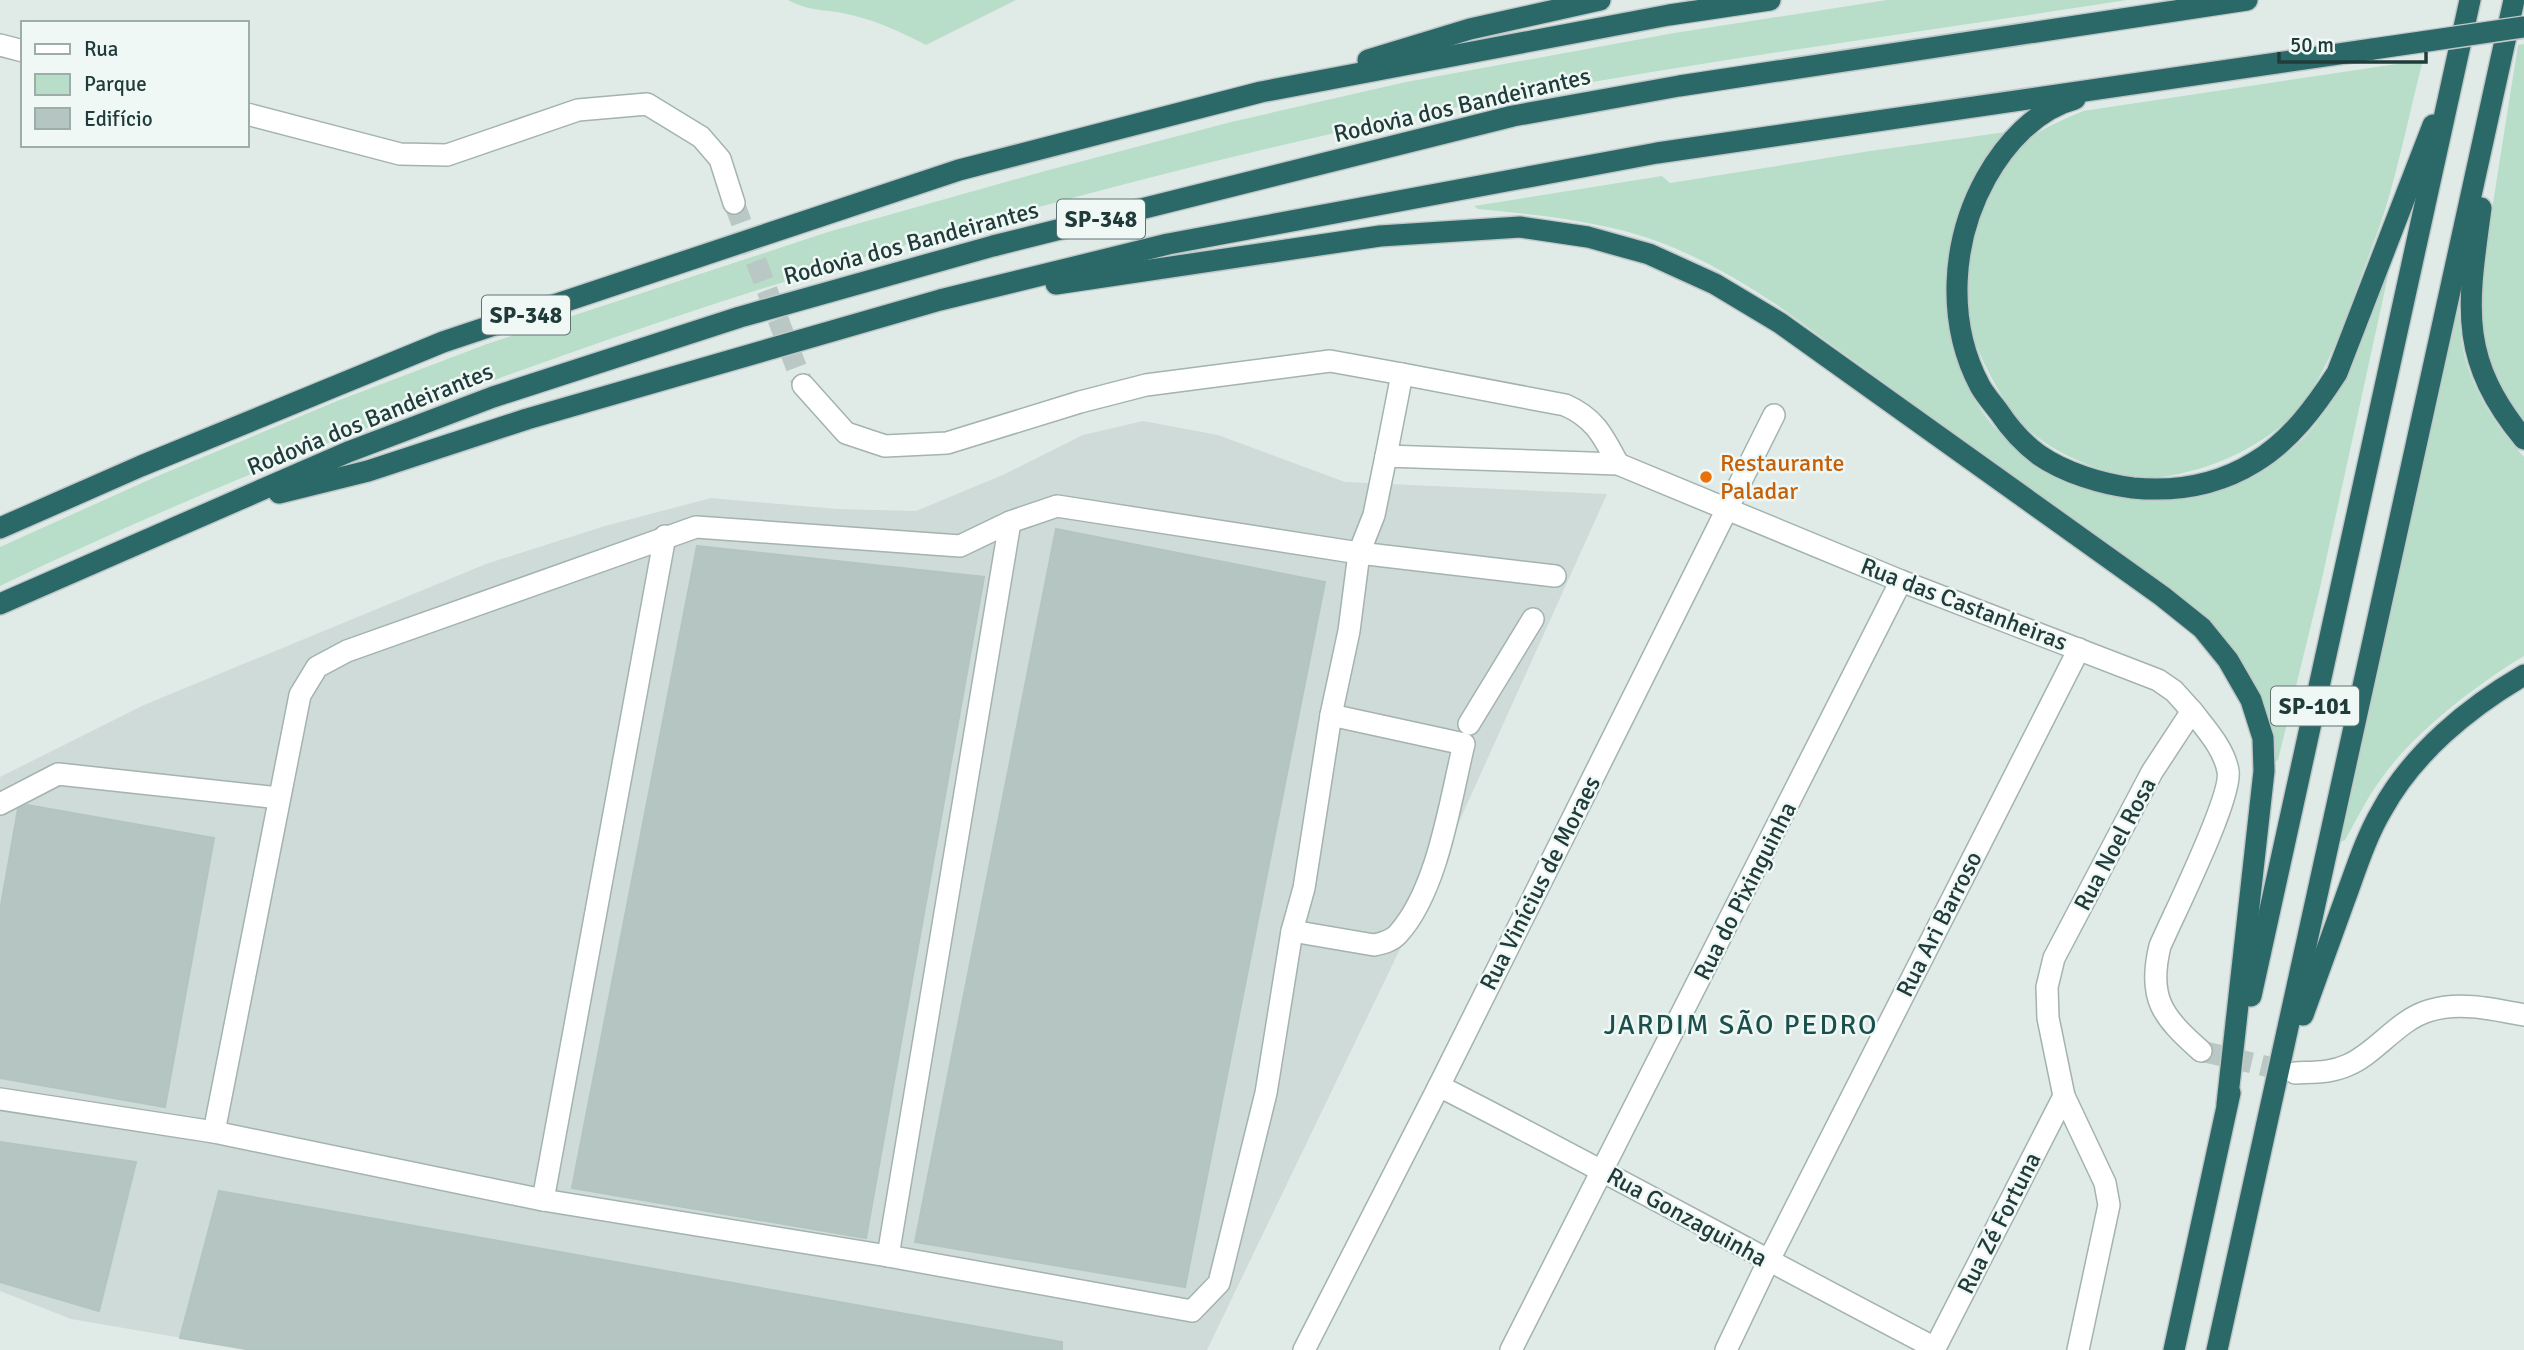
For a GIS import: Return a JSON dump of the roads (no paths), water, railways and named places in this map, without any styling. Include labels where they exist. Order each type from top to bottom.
[{"type":"highway","points":[[1261,92],[1470,29],[1600,0]]},
{"type":"highway","name":"Rodovia dos Bandeirantes","points":[[0,528],[141,466],[443,342],[959,170],[1261,92],[1669,15],[1770,0]]},
{"type":"highway","name":"Rodovia dos Bandeirantes","points":[[0,604],[348,452],[493,397],[740,317],[993,246],[1526,114],[1679,86],[2247,0]]},
{"type":"highway","name":"SP-101","points":[[2174,1350],[2470,0]]},
{"type":"highway","name":"SP-101","points":[[2217,1350],[2514,0]]},
{"type":"highway","points":[[221,507],[368,471],[527,419],[940,300],[1168,244],[1657,153],[2524,27]]},
{"type":"highway","points":[[2153,80],[2061,103],[2011,141],[1973,201],[1959,245],[1957,295],[1961,339],[1980,387],[2007,423],[2038,454],[2072,471],[2115,486],[2156,490],[2228,477],[2257,462],[2289,436],[2319,401],[2337,373],[2458,61]]},
{"type":"highway","points":[[2500,61],[2471,282],[2471,335],[2483,377],[2504,415],[2524,439]]},
{"type":"highway","points":[[940,300],[1380,236],[1520,227],[1587,237],[1649,254],[1715,284],[1780,323],[2162,596],[2202,628],[2234,670],[2251,700],[2263,738],[2264,771],[2227,1104]]},
{"type":"highway","points":[[2275,1092],[2356,869],[2382,809],[2413,766],[2458,721],[2503,687],[2524,675]]},
{"type":"street","points":[[0,45],[21,50]]},
{"type":"street","points":[[248,114],[400,154],[447,155],[578,110],[647,104],[701,137],[720,159],[734,203]]},
{"type":"street","points":[[803,385],[846,433],[885,446],[947,443],[1080,402],[1146,385],[1330,361],[1565,405],[1583,413],[1601,433],[1618,464]]},
{"type":"street","points":[[0,1099],[214,1132],[543,1200],[888,1256],[1192,1311],[1219,1283],[1265,1093],[1292,931],[1304,888],[1331,715],[1349,631],[1359,553],[1374,515],[1402,374]]},
{"type":"street","name":"Rua Vinícius de Moraes","points":[[1304,1350],[1439,1086],[1773,415]]},
{"type":"street","points":[[1386,456],[1618,464]]},
{"type":"street","name":"Rua das Castanheiras","points":[[1618,464],[1901,581],[2158,680],[2174,691],[2192,711]]},
{"type":"street","points":[[214,1132],[300,695],[317,667],[347,651],[696,527],[960,546],[1010,522],[1056,506],[1359,553],[1555,576]]},
{"type":"street","points":[[888,1256],[1010,522]]},
{"type":"street","points":[[543,1200],[665,536]]},
{"type":"street","name":"Rua do Pixinguinha","points":[[1511,1350],[1901,581]]},
{"type":"street","points":[[1469,724],[1534,618]]},
{"type":"street","name":"Rua Ari Barroso","points":[[1726,1350],[2079,649]]},
{"type":"street","points":[[2192,711],[2223,756],[2229,773],[2224,799],[2160,946],[2154,968],[2155,987],[2161,1007],[2177,1029],[2201,1051]]},
{"type":"street","name":"Rua Noel Rosa","points":[[2078,1350],[2109,1205],[2105,1182],[2064,1096],[2048,1018],[2047,987],[2054,958],[2152,772],[2192,711]]},
{"type":"street","points":[[1292,931],[1374,945],[1388,942],[1398,934],[1432,877],[1464,744],[1331,715]]},
{"type":"street","points":[[0,804],[58,774],[279,798]]},
{"type":"street","points":[[2295,1073],[2326,1072],[2350,1065],[2395,1030],[2427,1011],[2457,1006],[2524,1015]]},
{"type":"street","name":"Rua Gonzaguinha","points":[[1439,1086],[1603,1170],[1768,1262],[1935,1349]]},
{"type":"street","name":"Rua Zé Fortuna","points":[[1935,1349],[2064,1096]]},
{"type":"tunnel","points":[[734,203],[803,385]]},
{"type":"tunnel","points":[[2201,1051],[2295,1073]]},
{"type":"place","name":"Restaurante Paladar","points":[[1706,477]]},
{"type":"district","name":"JARDIM SÃO PEDRO","points":[[1741,1025]]}]
